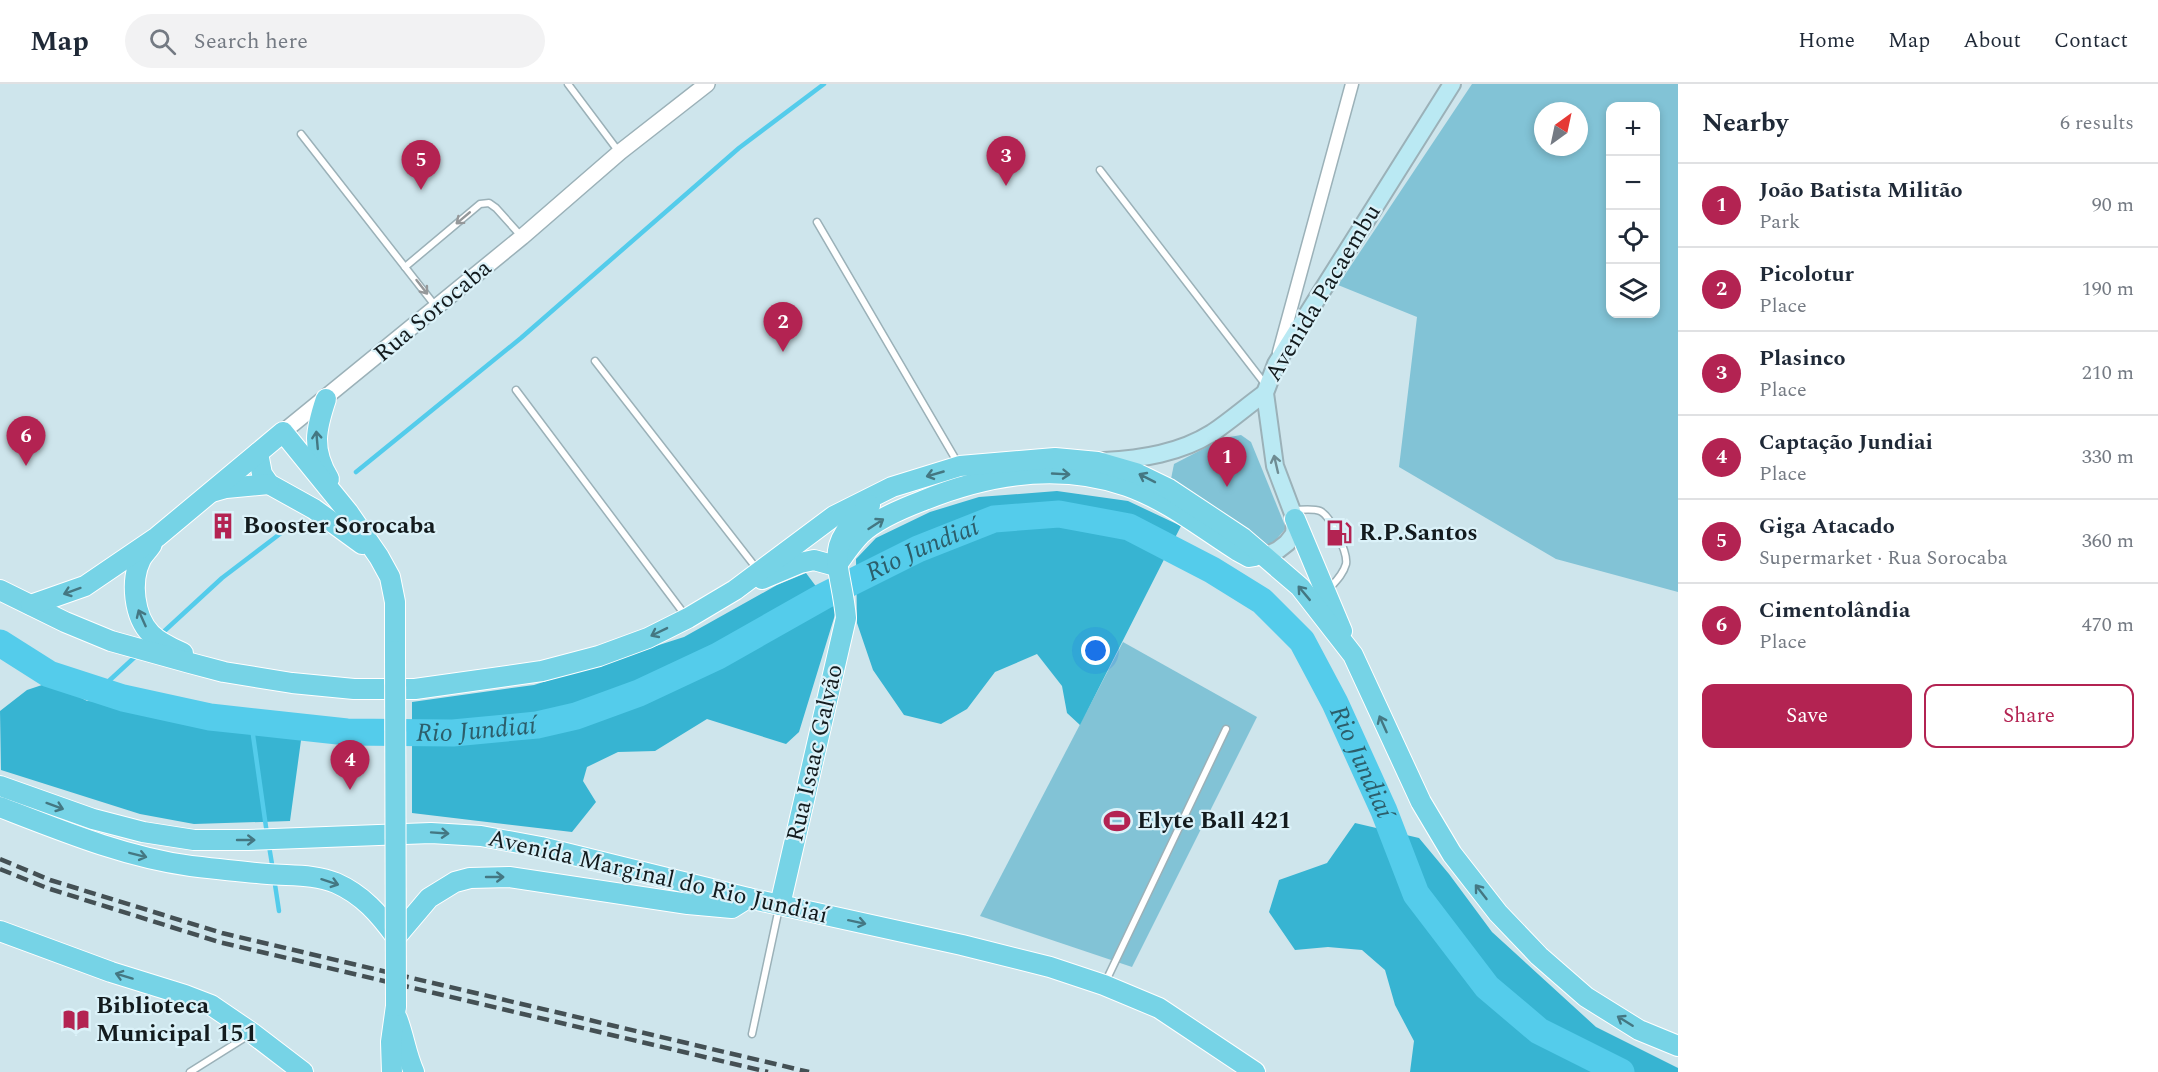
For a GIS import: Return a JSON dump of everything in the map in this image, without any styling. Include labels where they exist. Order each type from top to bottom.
[{"type":"main road","name":"Avenida Pacaembu","points":[[1294,514],[1275,466],[1266,390],[1276,364],[1452,84]]},
{"type":"main road","points":[[0,590],[111,641],[224,672],[292,683],[354,689],[415,689],[542,671],[598,656],[648,638],[688,618],[735,590],[834,516],[892,487],[960,466],[1055,458],[1098,462],[1133,460],[1165,454],[1211,433],[1266,390]]},
{"type":"main road","points":[[327,399],[316,430],[317,448],[323,470],[348,512]]},
{"type":"main road","points":[[283,432],[348,512],[379,556],[390,577],[395,602],[396,1010],[391,1042],[392,1072]]},
{"type":"main road","name":"Rua Sorocaba","points":[[157,537],[283,432]]},
{"type":"main road","points":[[258,453],[262,474],[269,484],[314,509],[379,556]]},
{"type":"main road","points":[[1098,462],[1136,473],[1169,489],[1243,538],[1300,587],[1353,655]]},
{"type":"main road","points":[[838,571],[862,533],[905,508],[979,481],[1018,474],[1060,473],[1093,477],[1128,487],[1161,502],[1250,557],[1265,556],[1287,543],[1294,534],[1294,514]]},
{"type":"main road","points":[[208,493],[226,488],[269,484]]},
{"type":"main road","points":[[838,571],[839,543],[845,530],[892,487]]},
{"type":"main road","points":[[1294,514],[1353,655],[1421,802],[1452,854],[1498,913],[1539,956],[1586,997],[1639,1030],[1678,1046]]},
{"type":"main road","points":[[157,537],[141,560],[136,573],[135,597],[142,620],[150,633],[162,643],[224,672]]},
{"type":"main road","points":[[31,605],[85,586],[157,537]]},
{"type":"main road","points":[[735,590],[800,563],[814,560],[838,571]]},
{"type":"main road","name":"Rua Isaac Galvão","points":[[780,905],[846,618],[838,571]]},
{"type":"main road","name":"Avenida Marginal do Rio Jundiaí","points":[[0,786],[93,819],[143,832],[194,840],[431,833],[481,836],[552,849],[748,898],[962,945],[1050,967],[1104,985],[1160,1008],[1255,1072]]},
{"type":"main road","points":[[0,807],[82,838],[135,854],[189,866],[311,877],[334,882],[372,906],[396,937]]},
{"type":"main road","points":[[396,937],[429,898],[455,882],[470,878],[509,877],[688,904],[732,908],[748,898]]},
{"type":"main road","points":[[0,931],[111,972],[211,1005],[303,1072]]},
{"type":"main road","points":[[396,1010],[407,1058],[414,1072]]},
{"type":"street","name":"Rua Sorocaba","points":[[283,432],[327,399],[437,308],[620,152],[707,84]]},
{"type":"street","points":[[1276,364],[1352,84]]},
{"type":"lane","points":[[568,84],[620,152]]},
{"type":"lane","points":[[301,134],[437,308]]},
{"type":"lane","points":[[1100,170],[1266,390]]},
{"type":"lane","points":[[405,267],[480,204],[489,203],[496,208],[522,237]]},
{"type":"lane","points":[[817,222],[960,466]]},
{"type":"lane","points":[[595,361],[760,572]]},
{"type":"lane","points":[[516,390],[688,618]]},
{"type":"lane","points":[[1294,514],[1318,510],[1326,514],[1347,557],[1340,577],[1326,592]]},
{"type":"lane","points":[[1104,985],[1226,729]]},
{"type":"lane","points":[[752,1034],[780,905]]},
{"type":"lane","points":[[190,1072],[252,1033]]},
{"type":"shaded area","points":[[1472,84],[1678,84],[1678,592],[1556,559],[1399,467],[1417,317],[1338,285]]},
{"type":"shaded area","points":[[1241,435],[1251,442],[1286,528],[1275,541],[1267,546],[1171,479],[1174,464],[1224,438]]},
{"type":"shaded area","points":[[1057,491],[1128,501],[1181,526],[1080,725],[1067,713],[1062,686],[1037,654],[995,672],[967,709],[941,724],[904,715],[873,670],[857,623],[856,559],[876,538],[930,512],[979,497]]},
{"type":"shaded area","points":[[806,573],[815,585],[838,605],[799,732],[786,744],[707,719],[655,751],[618,752],[587,767],[583,781],[596,802],[572,832],[412,813],[412,702],[534,685],[684,637],[777,585]]},
{"type":"shaded area","name":"Elyte Ball 421","points":[[1123,642],[1257,717],[1132,967],[980,916]]},
{"type":"shaded area","points":[[51,682],[87,701],[117,702],[204,721],[302,733],[290,821],[194,824],[140,814],[1,770],[0,711],[27,690]]},
{"type":"shaded area","points":[[1355,823],[1419,838],[1492,932],[1596,1027],[1678,1068],[1678,1072],[1410,1072],[1414,1041],[1395,1005],[1385,970],[1362,950],[1328,947],[1295,950],[1269,912],[1279,880],[1327,863]]},
{"type":"waterway","points":[[356,472],[521,338],[739,148],[824,84]]},
{"type":"waterway","name":"Rio Jundiaí","points":[[0,643],[49,674],[123,698],[210,717],[347,732],[453,733],[537,725],[576,716],[639,693],[718,656],[824,596],[918,549],[994,519],[1059,514],[1129,527],[1212,570],[1262,601],[1302,641],[1335,703],[1384,811],[1416,894],[1487,987],[1539,1031],[1621,1072]]},
{"type":"waterway","points":[[159,636],[222,578],[285,530]]},
{"type":"waterway","points":[[98,691],[137,655]]},
{"type":"waterway","points":[[251,721],[267,834]]},
{"type":"waterway","points":[[269,846],[273,870]]},
{"type":"waterway","points":[[274,878],[279,911]]},
{"type":"railway","points":[[0,859],[50,880],[222,933],[809,1072]]},
{"type":"railway","points":[[0,869],[47,888],[219,942],[768,1072]]},
{"type":"place","name":"Plasinco","points":[[1006,186]]},
{"type":"place","name":"Giga Atacado","points":[[421,190]]},
{"type":"place","name":"Picolotur","points":[[783,352]]},
{"type":"place","name":"Cimentolândia","points":[[26,466]]},
{"type":"place","name":"João Batista Militão","points":[[1227,487]]},
{"type":"place","name":"Booster Sorocaba","points":[[223,526]]},
{"type":"place","name":"R.P.Santos","points":[[1339,533]]},
{"type":"place","name":"Captação Jundiai","points":[[350,790]]},
{"type":"place","name":"Elyte Ball 421","points":[[1117,821]]},
{"type":"place","name":"Biblioteca Municipal 151","points":[[76,1020]]}]
